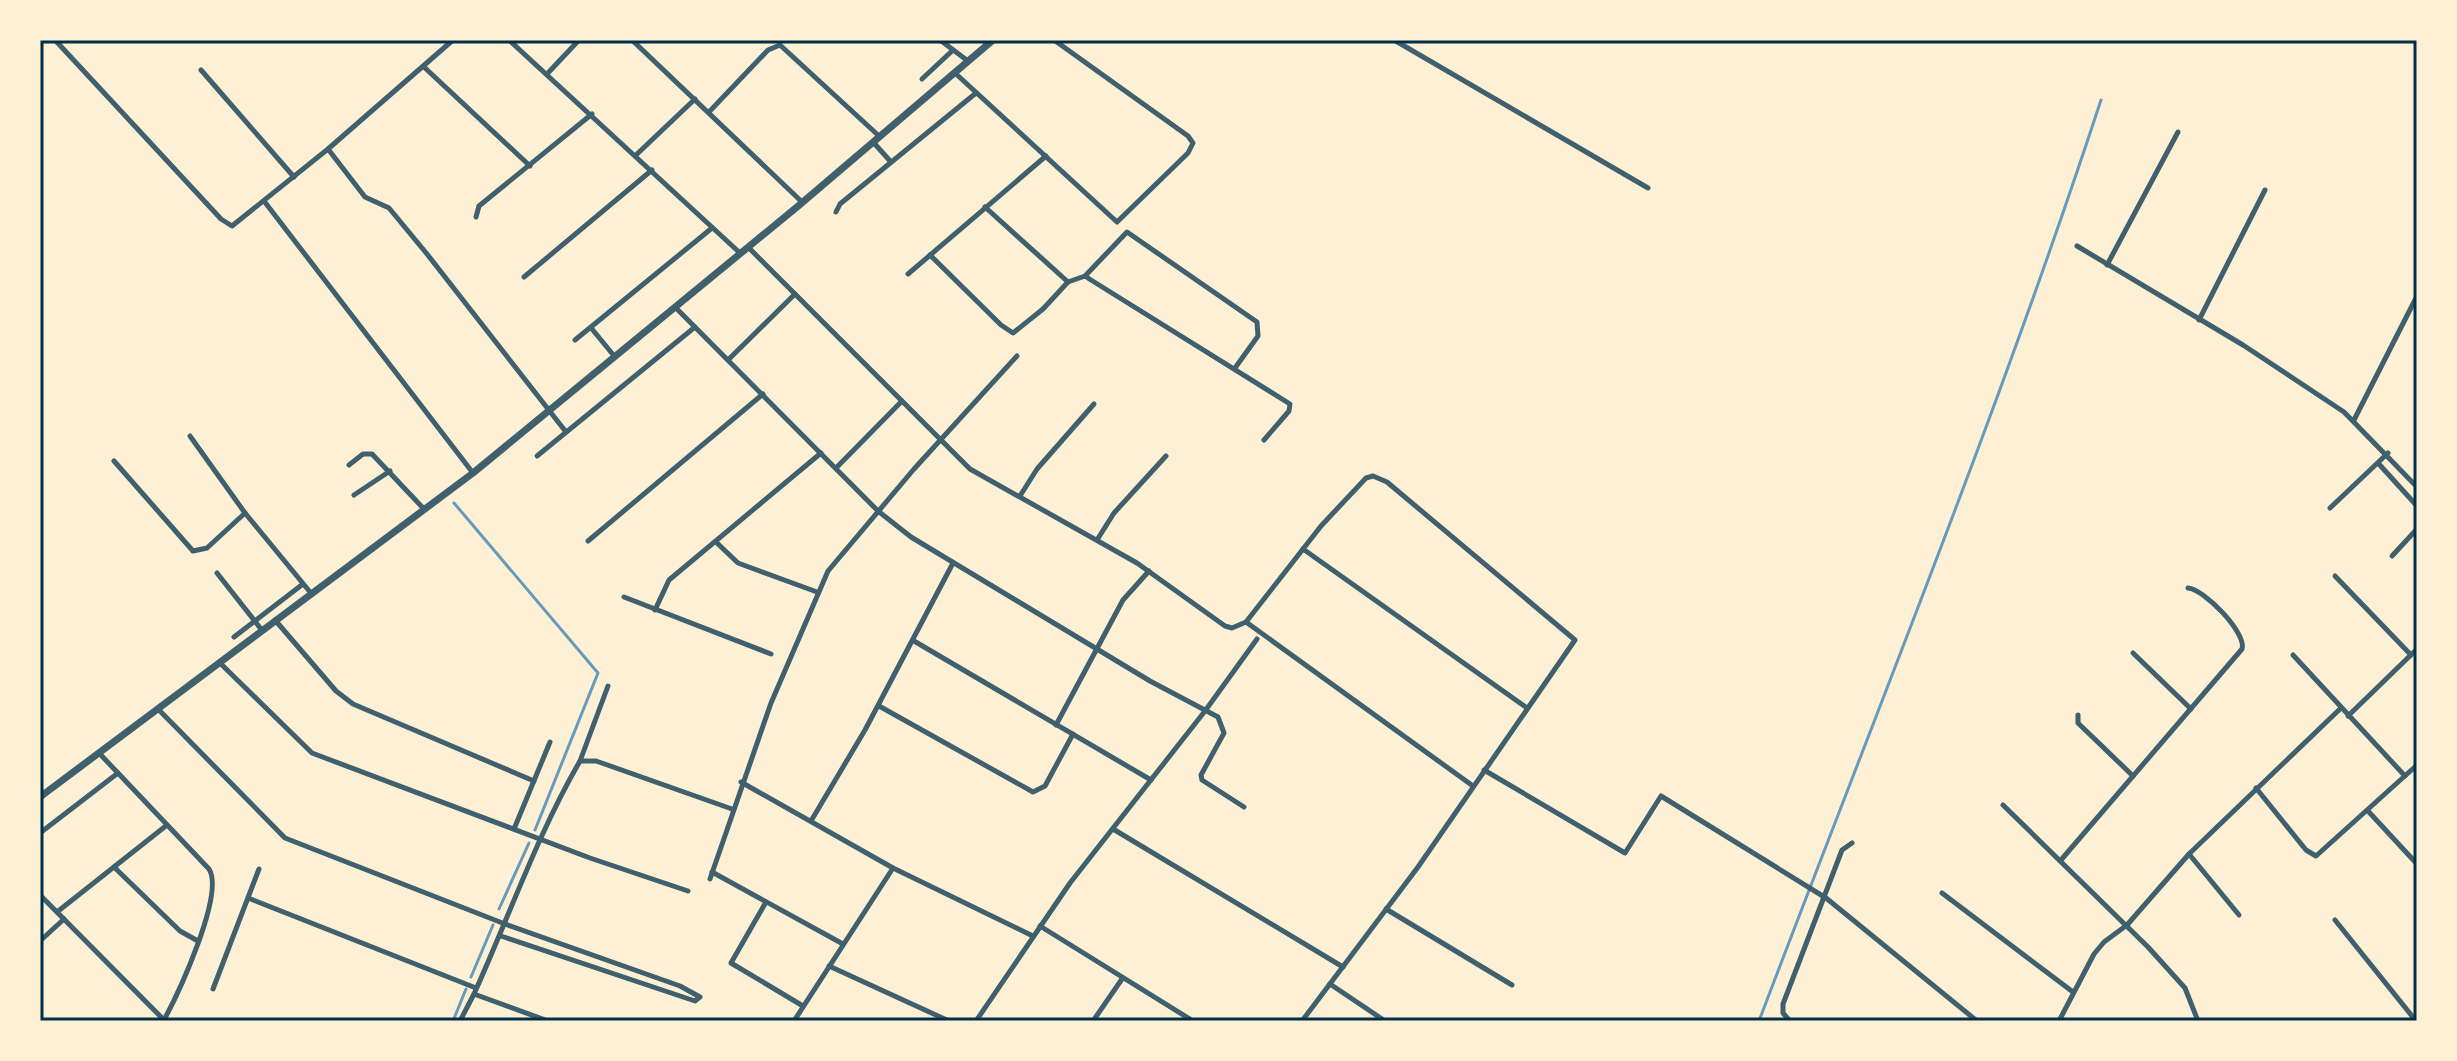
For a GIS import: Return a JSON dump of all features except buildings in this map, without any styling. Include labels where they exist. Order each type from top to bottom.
[{"type":"street","points":[[55,40],[221,219],[232,226],[328,149],[453,40]]},
{"type":"street","points":[[509,40],[740,253]]},
{"type":"street","points":[[547,74],[579,40]]},
{"type":"street","points":[[632,40],[803,202]]},
{"type":"street","points":[[940,40],[949,42],[953,50],[968,61]]},
{"type":"street","points":[[40,797],[473,473],[803,202],[993,40]]},
{"type":"street","points":[[955,73],[1117,222],[1188,153],[1193,143],[1188,136],[1054,40]]},
{"type":"street","points":[[1394,40],[1648,188]]},
{"type":"street","points":[[709,112],[768,50],[780,45],[876,139],[892,162]]},
{"type":"street","points":[[922,79],[953,50]]},
{"type":"street","points":[[424,67],[530,166]]},
{"type":"street","points":[[201,70],[294,177]]},
{"type":"street","points":[[836,212],[840,204],[976,93]]},
{"type":"street","points":[[636,155],[695,99]]},
{"type":"street","points":[[476,217],[479,206],[592,114]]},
{"type":"street","points":[[2107,265],[2178,132]]},
{"type":"street","points":[[328,149],[365,197],[389,208],[566,432]]},
{"type":"street","points":[[908,274],[1046,156]]},
{"type":"street","points":[[524,277],[652,170]]},
{"type":"street","points":[[2199,320],[2265,190]]},
{"type":"street","points":[[264,201],[473,473]]},
{"type":"street","points":[[985,207],[1068,282]]},
{"type":"street","points":[[575,340],[712,228]]},
{"type":"street","points":[[930,255],[1013,333],[1043,309],[1068,282],[1085,276],[1127,232],[1257,322],[1258,336],[1235,368]]},
{"type":"street","points":[[2077,246],[2354,420],[2416,483]]},
{"type":"street","points":[[748,247],[970,469],[1149,571],[1225,626],[1239,627],[1246,622],[1303,549],[1366,478],[1373,476],[1387,482],[1575,640],[1386,909],[1302,1021]]},
{"type":"street","points":[[1085,276],[1290,404],[1289,411],[1264,440]]},
{"type":"street","points":[[728,360],[795,294]]},
{"type":"street","points":[[2354,420],[2417,296]]},
{"type":"street","points":[[675,307],[878,511],[953,563],[1222,721],[1224,733],[1201,775],[1202,780],[1244,807]]},
{"type":"street","points":[[537,456],[695,327]]},
{"type":"street","points":[[592,329],[615,357]]},
{"type":"street","points":[[843,944],[711,876],[741,782],[817,593],[836,559],[1017,356]]},
{"type":"street","points":[[588,541],[763,394]]},
{"type":"street","points":[[836,468],[902,401]]},
{"type":"street","points":[[1020,496],[1037,469],[1094,404]]},
{"type":"street","points":[[190,436],[245,513],[310,592]]},
{"type":"street","points":[[655,610],[669,580],[821,453]]},
{"type":"street","points":[[2330,508],[2388,453]]},
{"type":"street","points":[[349,465],[363,454],[372,454],[424,509]]},
{"type":"street","points":[[1097,540],[1114,513],[1166,456]]},
{"type":"street","points":[[114,461],[193,551],[207,548],[245,513]]},
{"type":"street","points":[[2378,463],[2417,506]]},
{"type":"street","points":[[354,495],[390,471]]},
{"type":"street","points":[[2392,556],[2417,529]]},
{"type":"street","points":[[716,542],[738,563],[817,593]]},
{"type":"street","points":[[1303,549],[1527,708]]},
{"type":"street","points":[[811,821],[879,706],[953,563]]},
{"type":"street","points":[[1056,725],[1123,600],[1149,571]]},
{"type":"street","points":[[217,573],[261,629]]},
{"type":"street","points":[[2335,576],[2411,655]]},
{"type":"street","points":[[234,637],[303,584]]},
{"type":"street","points":[[2061,860],[2242,649],[2240,633],[2198,590],[2188,588]]},
{"type":"street","points":[[624,597],[771,654]]},
{"type":"street","points":[[274,619],[336,691],[353,704],[534,781]]},
{"type":"street","points":[[1246,622],[1473,786]]},
{"type":"street","points":[[976,1021],[1040,926],[1257,639]]},
{"type":"street","points":[[913,641],[1151,780]]},
{"type":"street","points":[[2348,716],[2417,649]]},
{"type":"street","points":[[2133,653],[2191,709]]},
{"type":"street","points":[[2293,655],[2405,776]]},
{"type":"street","points":[[218,662],[312,753],[533,837],[688,891]]},
{"type":"street","points":[[460,1021],[501,936],[541,839],[580,761],[608,686]]},
{"type":"street","points":[[879,706],[1033,792],[1045,786],[1073,734]]},
{"type":"street","points":[[2059,1021],[2094,954],[2127,925],[2189,854],[2341,708]]},
{"type":"street","points":[[158,709],[285,838],[505,924],[680,986],[700,997],[695,1001],[501,936]]},
{"type":"street","points":[[2078,715],[2078,723],[2133,776]]},
{"type":"street","points":[[514,829],[550,742]]},
{"type":"street","points":[[40,895],[164,1021],[198,941],[213,885],[212,874],[99,753]]},
{"type":"street","points":[[580,761],[596,761],[732,809]]},
{"type":"street","points":[[2256,788],[2306,850],[2316,856],[2417,765]]},
{"type":"street","points":[[1484,770],[1625,853],[1661,796],[1826,898],[1977,1021]]},
{"type":"street","points":[[40,833],[118,773]]},
{"type":"street","points":[[741,782],[893,868],[1033,936]]},
{"type":"street","points":[[2003,805],[2127,925],[2185,988],[2198,1021]]},
{"type":"street","points":[[2368,811],[2417,864]]},
{"type":"street","points":[[57,912],[167,825]]},
{"type":"street","points":[[1113,829],[1343,967]]},
{"type":"street","points":[[1790,1021],[1783,1013],[1783,1004],[1842,850],[1852,843]]},
{"type":"street","points":[[2189,854],[2239,915]]},
{"type":"street","points":[[114,867],[180,931],[198,941]]},
{"type":"street","points":[[794,1021],[893,868]]},
{"type":"street","points":[[213,989],[259,869]]},
{"type":"street","points":[[1942,893],[2073,992]]},
{"type":"street","points":[[248,898],[462,981],[475,991],[548,1021]]},
{"type":"street","points":[[766,902],[731,963],[803,1006]]},
{"type":"street","points":[[1386,909],[1512,985]]},
{"type":"street","points":[[40,941],[64,919]]},
{"type":"street","points":[[2335,920],[2416,1021]]},
{"type":"street","points":[[1040,926],[1193,1021]]},
{"type":"street","points":[[829,966],[949,1021]]},
{"type":"street","points":[[1093,1021],[1122,979]]},
{"type":"street","points":[[1330,984],[1385,1021]]},
{"type":"waterway","points":[[1759,1021],[1979,447],[2101,100]]},
{"type":"waterway","points":[[454,503],[598,673],[535,830]]},
{"type":"waterway","points":[[499,909],[529,843]]},
{"type":"waterway","points":[[471,977],[493,925]]},
{"type":"waterway","points":[[453,1021],[466,989]]}]
